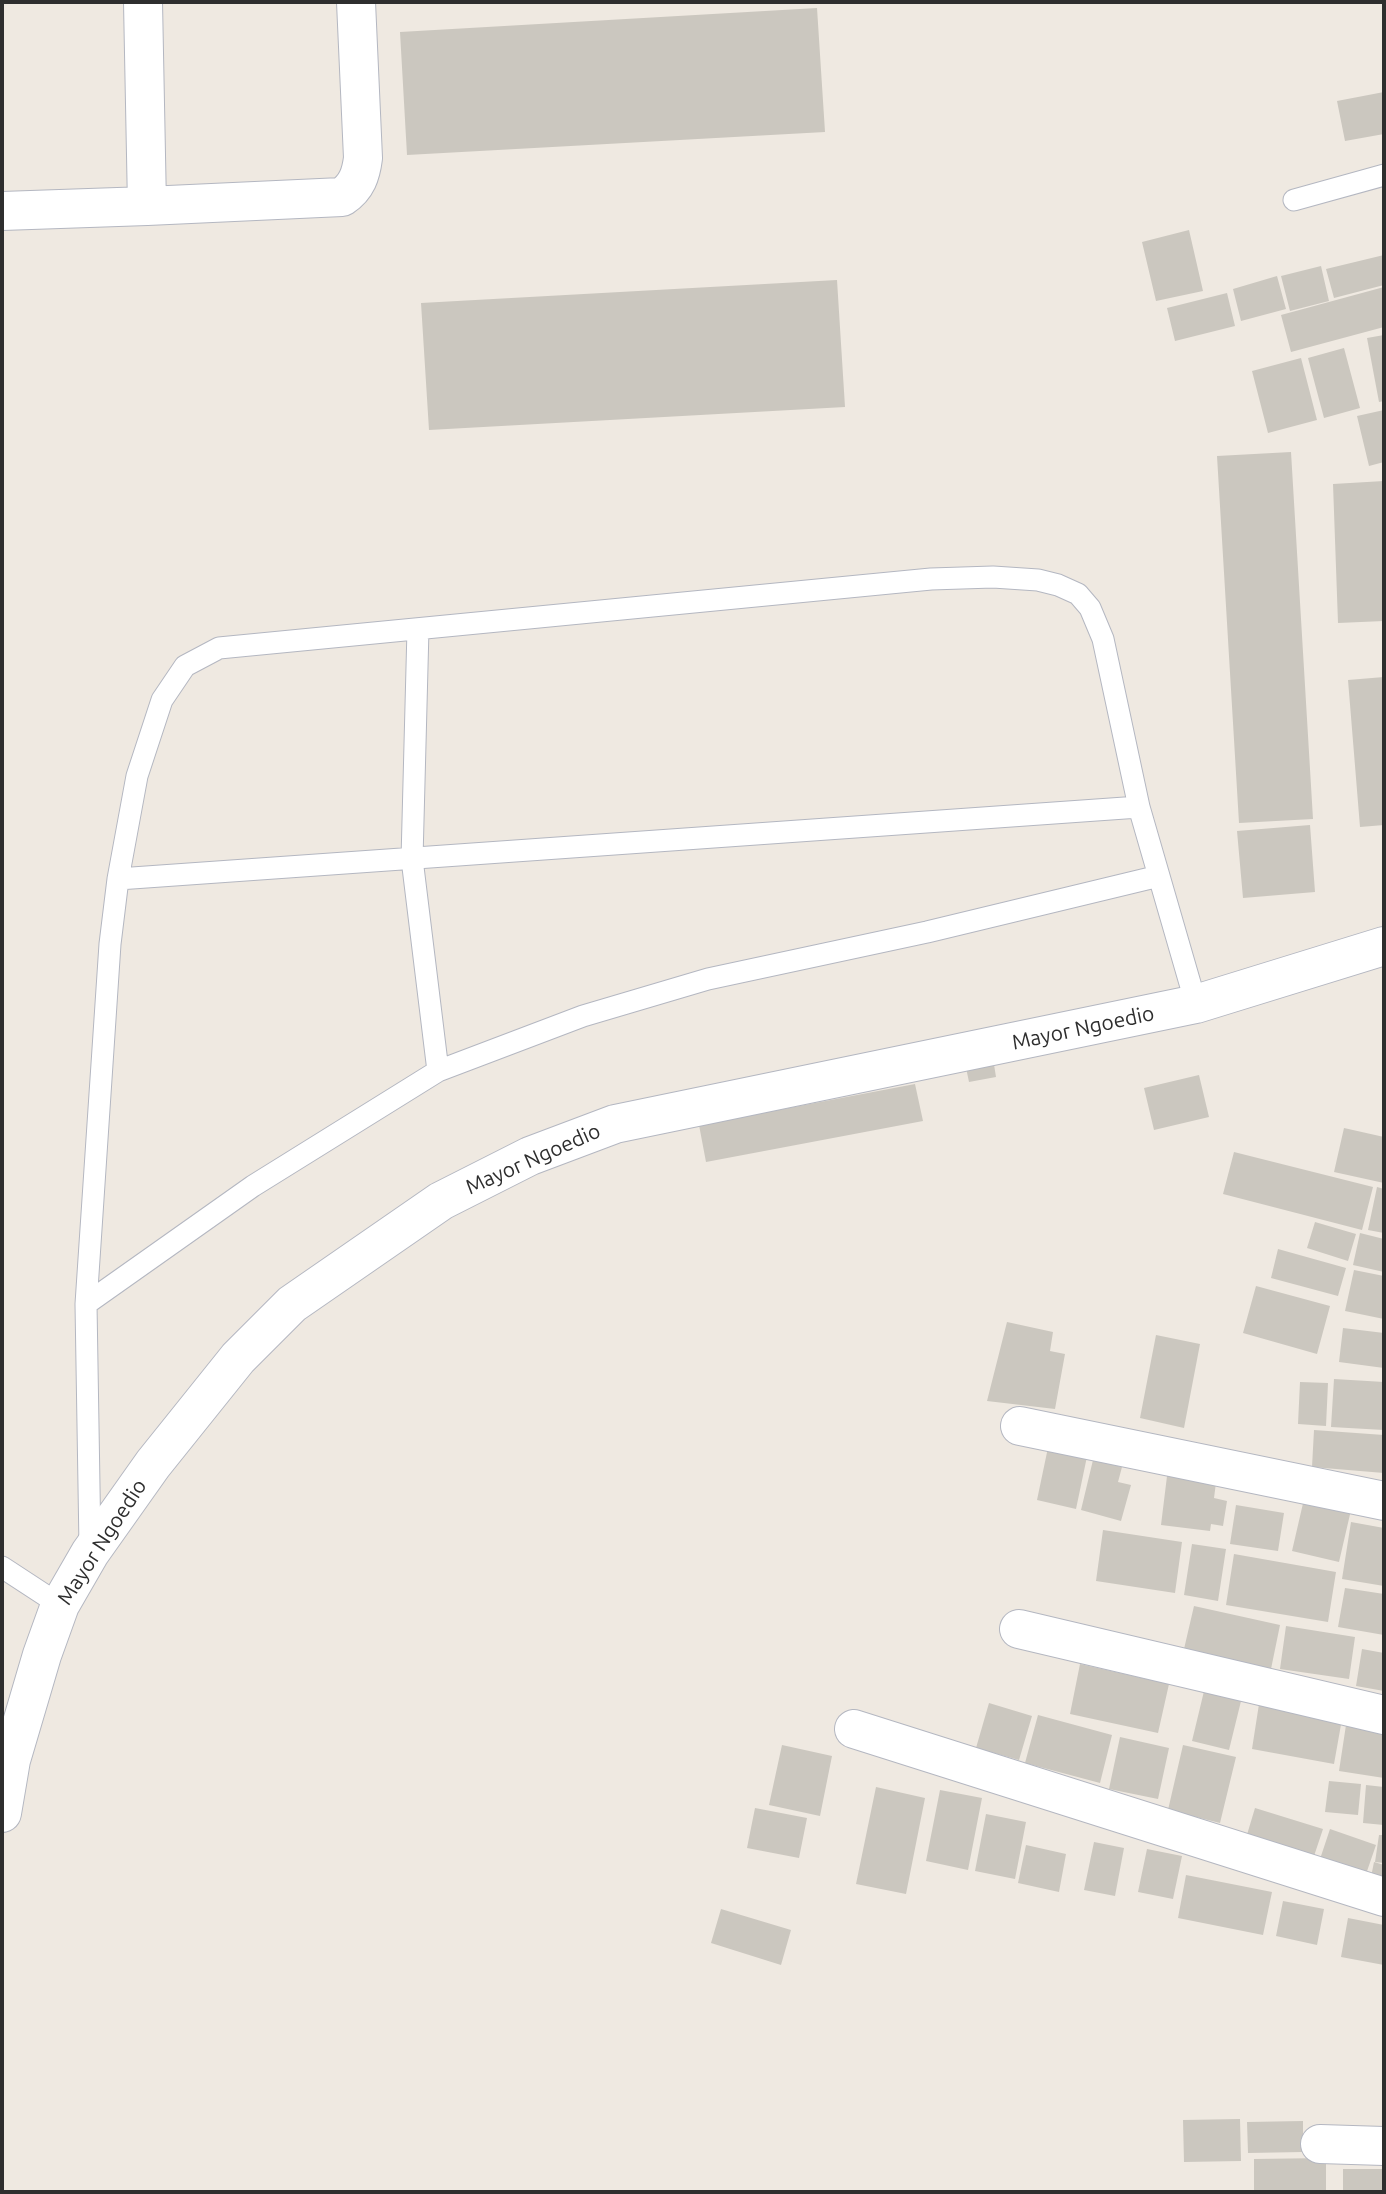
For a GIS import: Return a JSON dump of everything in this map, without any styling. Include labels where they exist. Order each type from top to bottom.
[{"type":"street","points":[[143,2],[147,206]]},
{"type":"street","points":[[2,211],[342,197],[361,172],[363,158],[356,2]]},
{"type":"street","name":"Mayor Ngoedio","points":[[2,1813],[11,1760],[60,1605],[90,1553],[153,1464],[230,1368],[292,1304],[441,1201],[530,1156],[615,1124],[1196,1004],[1384,946]]},
{"type":"street","points":[[1020,1426],[1384,1501]]},
{"type":"street","points":[[1019,1629],[1384,1715]]},
{"type":"street","points":[[854,1729],[1384,1897]]},
{"type":"street","points":[[1320,2144],[1384,2146]]},
{"type":"lane","points":[[1294,200],[1384,175]]},
{"type":"lane","points":[[90,1553],[86,1304],[110,944],[118,879],[137,776],[162,700],[185,666],[219,648],[931,579],[993,577],[1058,584],[1078,594],[1090,608],[1103,639],[1139,807],[1196,1004]]},
{"type":"lane","points":[[418,629],[412,859],[438,1072]]},
{"type":"lane","points":[[118,879],[1139,807]]},
{"type":"lane","points":[[86,1304],[253,1186],[438,1072],[583,1016],[708,979],[928,932],[1159,876]]},
{"type":"lane","points":[[2,1567],[60,1605]]},
{"type":"building","points":[[817,8],[825,132],[407,155],[400,32]]},
{"type":"building","points":[[1384,92],[1384,134],[1345,141],[1337,101]]},
{"type":"building","points":[[1189,230],[1203,291],[1156,301],[1142,242]]},
{"type":"building","points":[[1384,255],[1384,285],[1334,298],[1326,269]]},
{"type":"building","points":[[1321,266],[1329,301],[1290,311],[1281,276]]},
{"type":"building","points":[[1277,276],[1286,309],[1241,321],[1233,289]]},
{"type":"building","points":[[837,280],[845,407],[429,430],[421,303]]},
{"type":"building","points":[[1384,287],[1384,327],[1291,352],[1281,315]]},
{"type":"building","points":[[1227,293],[1235,326],[1175,341],[1167,308]]},
{"type":"building","points":[[1384,335],[1384,401],[1379,402],[1367,338]]},
{"type":"building","points":[[1344,348],[1360,408],[1324,418],[1308,358]]},
{"type":"building","points":[[1301,358],[1317,420],[1268,433],[1252,371]]},
{"type":"building","points":[[1384,410],[1384,462],[1369,466],[1357,416]]},
{"type":"building","points":[[1291,452],[1313,819],[1239,823],[1217,456]]},
{"type":"building","points":[[1384,481],[1384,621],[1338,623],[1333,484]]},
{"type":"building","points":[[1384,677],[1384,825],[1360,827],[1348,680]]},
{"type":"building","points":[[1310,825],[1315,892],[1243,898],[1237,831]]},
{"type":"building","points":[[992,1052],[996,1077],[969,1082],[964,1058]]},
{"type":"building","points":[[1199,1075],[1209,1117],[1154,1130],[1144,1088]]},
{"type":"building","points":[[915,1084],[923,1121],[706,1162],[699,1125]]},
{"type":"building","points":[[1344,1128],[1384,1137],[1384,1183],[1334,1172]]},
{"type":"building","points":[[1234,1152],[1373,1187],[1362,1230],[1223,1194]]},
{"type":"building","points":[[1377,1187],[1384,1189],[1384,1233],[1368,1230]]},
{"type":"building","points":[[1315,1222],[1356,1234],[1348,1261],[1307,1248]]},
{"type":"building","points":[[1360,1233],[1384,1239],[1384,1272],[1353,1265]]},
{"type":"building","points":[[1278,1249],[1346,1268],[1338,1296],[1271,1278]]},
{"type":"building","points":[[1354,1270],[1384,1276],[1384,1319],[1345,1311]]},
{"type":"building","points":[[1256,1286],[1330,1306],[1317,1354],[1243,1333]]},
{"type":"building","points":[[1007,1322],[1053,1332],[1050,1351],[1065,1354],[1055,1409],[987,1401]]},
{"type":"building","points":[[1343,1328],[1384,1333],[1384,1368],[1339,1362]]},
{"type":"building","points":[[1156,1335],[1200,1344],[1184,1428],[1140,1418]]},
{"type":"building","points":[[1334,1379],[1384,1382],[1384,1430],[1331,1427]]},
{"type":"building","points":[[1300,1382],[1328,1383],[1326,1426],[1298,1424]]},
{"type":"building","points":[[1314,1430],[1384,1435],[1384,1473],[1312,1467]]},
{"type":"building","points":[[1050,1438],[1089,1447],[1076,1509],[1037,1500]]},
{"type":"building","points":[[1093,1460],[1122,1467],[1118,1482],[1131,1485],[1121,1521],[1081,1510]]},
{"type":"building","points":[[1168,1468],[1217,1475],[1214,1498],[1227,1501],[1223,1526],[1211,1524],[1210,1531],[1161,1525]]},
{"type":"building","points":[[1304,1499],[1351,1510],[1339,1562],[1292,1551]]},
{"type":"building","points":[[1236,1505],[1284,1513],[1278,1551],[1230,1544]]},
{"type":"building","points":[[1351,1522],[1384,1528],[1384,1586],[1342,1579]]},
{"type":"building","points":[[1103,1530],[1182,1542],[1175,1593],[1096,1581]]},
{"type":"building","points":[[1192,1544],[1226,1549],[1218,1601],[1184,1595]]},
{"type":"building","points":[[1234,1554],[1336,1572],[1328,1622],[1226,1605]]},
{"type":"building","points":[[1345,1588],[1384,1594],[1384,1635],[1338,1627]]},
{"type":"building","points":[[1194,1606],[1280,1625],[1271,1669],[1184,1649]]},
{"type":"building","points":[[1286,1626],[1355,1637],[1349,1679],[1280,1669]]},
{"type":"building","points":[[1362,1649],[1384,1653],[1384,1691],[1356,1686]]},
{"type":"building","points":[[1080,1664],[1169,1684],[1158,1733],[1070,1714]]},
{"type":"building","points":[[1205,1687],[1242,1697],[1229,1750],[1192,1741]]},
{"type":"building","points":[[989,1703],[1032,1716],[1019,1760],[976,1748]]},
{"type":"building","points":[[1259,1704],[1342,1719],[1334,1764],[1252,1749]]},
{"type":"building","points":[[1038,1715],[1112,1735],[1100,1783],[1025,1763]]},
{"type":"building","points":[[1346,1725],[1384,1731],[1384,1778],[1339,1771]]},
{"type":"building","points":[[1120,1737],[1169,1748],[1158,1799],[1109,1789]]},
{"type":"building","points":[[782,1745],[832,1756],[820,1816],[769,1805]]},
{"type":"building","points":[[1183,1745],[1236,1757],[1220,1823],[1168,1810]]},
{"type":"building","points":[[1329,1781],[1361,1784],[1358,1815],[1325,1812]]},
{"type":"building","points":[[1366,1785],[1384,1787],[1384,1825],[1363,1823]]},
{"type":"building","points":[[876,1787],[925,1798],[906,1894],[856,1884]]},
{"type":"building","points":[[940,1790],[982,1798],[968,1870],[926,1861]]},
{"type":"building","points":[[755,1808],[807,1818],[799,1858],[747,1848]]},
{"type":"building","points":[[1255,1808],[1323,1829],[1313,1859],[1246,1838]]},
{"type":"building","points":[[986,1814],[1026,1822],[1015,1879],[975,1871]]},
{"type":"building","points":[[1330,1829],[1376,1845],[1365,1877],[1319,1862]]},
{"type":"building","points":[[1379,1835],[1384,1835],[1384,1863],[1375,1862]]},
{"type":"building","points":[[1094,1842],[1124,1848],[1115,1896],[1084,1890]]},
{"type":"building","points":[[1026,1845],[1066,1854],[1059,1892],[1018,1883]]},
{"type":"building","points":[[1147,1849],[1182,1856],[1173,1899],[1138,1892]]},
{"type":"building","points":[[1374,1862],[1384,1865],[1384,1885],[1370,1882]]},
{"type":"building","points":[[1186,1875],[1272,1892],[1263,1935],[1178,1918]]},
{"type":"building","points":[[1283,1901],[1324,1909],[1317,1945],[1276,1936]]},
{"type":"building","points":[[721,1909],[791,1930],[781,1965],[711,1943]]},
{"type":"building","points":[[1348,1918],[1384,1925],[1384,1965],[1341,1957]]},
{"type":"building","points":[[1240,2119],[1241,2161],[1184,2162],[1183,2120]]},
{"type":"building","points":[[1303,2121],[1303,2152],[1248,2153],[1247,2122]]},
{"type":"building","points":[[1326,2158],[1326,2192],[1254,2192],[1254,2159]]},
{"type":"building","points":[[1343,2169],[1384,2169],[1384,2192],[1343,2192]]}]
